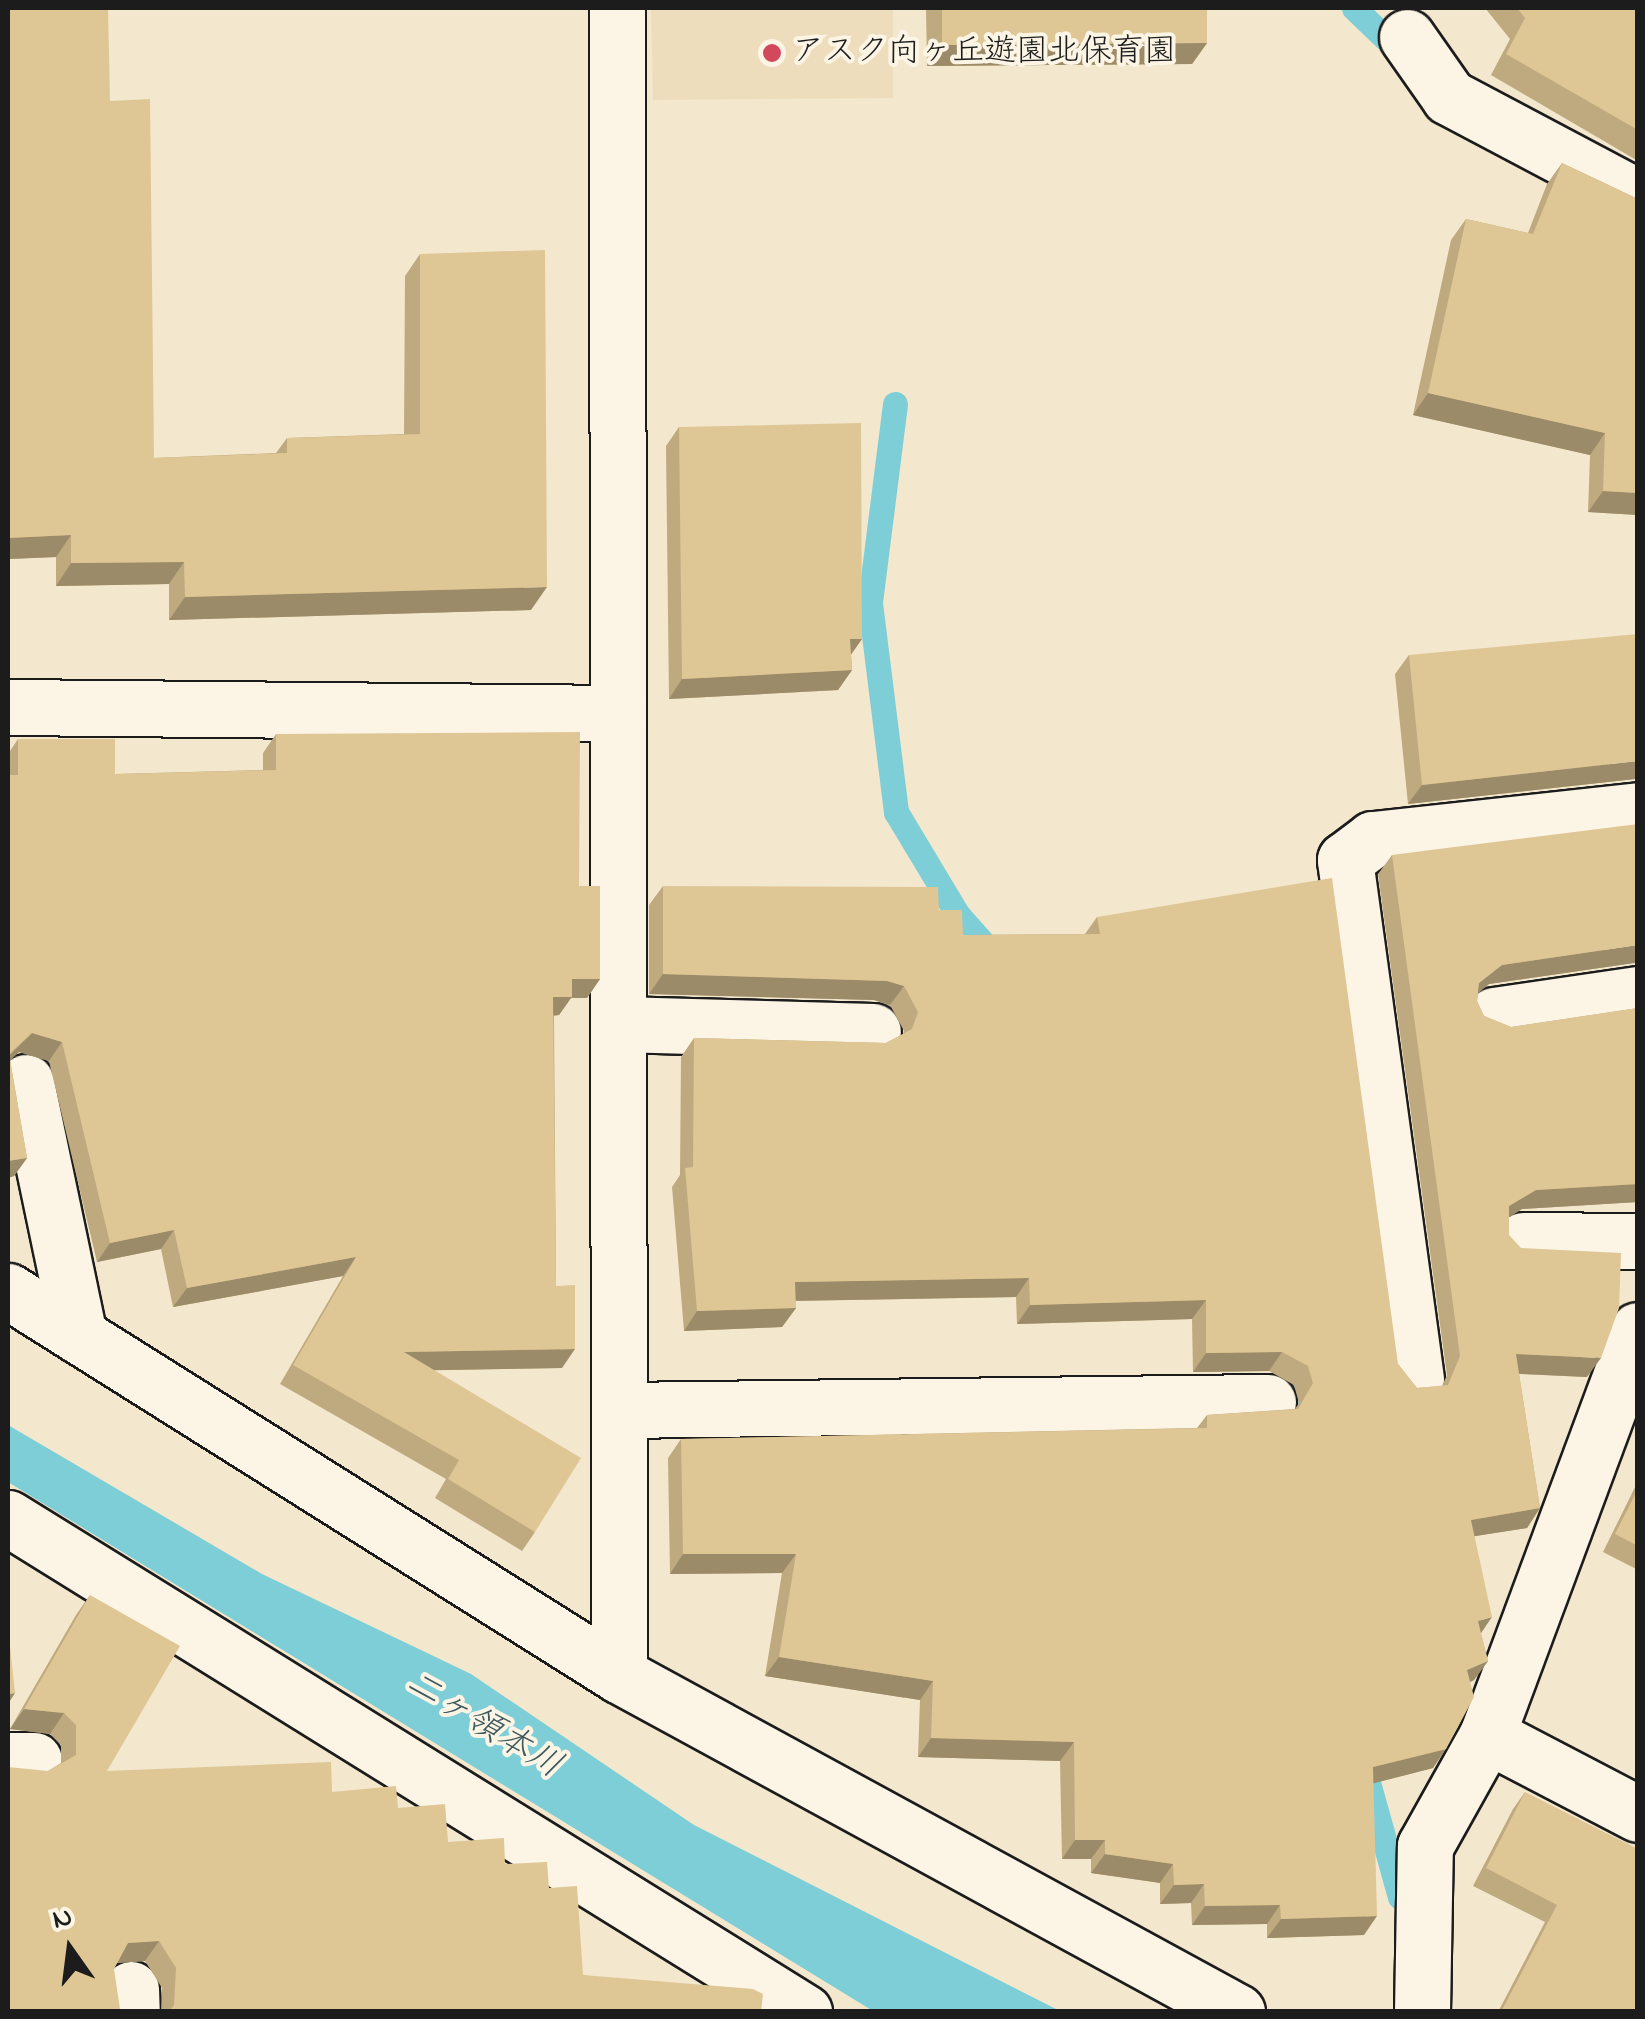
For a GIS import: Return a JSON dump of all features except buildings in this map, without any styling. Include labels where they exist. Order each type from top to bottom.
[{"type":"street","points":[[616,8],[619,1675]]},
{"type":"street","points":[[1407,37],[1449,97],[1638,197]]},
{"type":"street","points":[[8,707],[618,713]]},
{"type":"street","points":[[1416,1379],[1345,860],[1373,839],[1638,810]]},
{"type":"street","points":[[1494,1015],[1638,994]]},
{"type":"street","points":[[618,1024],[872,1032]]},
{"type":"street","points":[[26,1082],[79,1336]]},
{"type":"street","points":[[1523,1240],[1638,1240]]},
{"type":"street","points":[[8,1290],[619,1675],[1238,2012]]},
{"type":"street","points":[[1422,2012],[1425,1846],[1487,1736],[1626,1401],[1638,1330]]},
{"type":"street","points":[[619,1410],[1268,1402]]},
{"type":"street","points":[[8,1518],[804,2012]]},
{"type":"street","points":[[1487,1736],[1638,1814]]},
{"type":"shaded area","name":"アスク向ヶ丘遊園北保育園","points":[[651,8],[893,8],[893,98],[653,100]]},
{"type":"water","name":"二ヶ領本川","points":[[8,1425],[262,1574],[471,1674],[694,1825],[1060,2011],[873,2011],[8,1482]]},
{"type":"waterway","points":[[1354,8],[1404,56]]},
{"type":"waterway","points":[[895,404],[870,603],[896,812],[958,915],[997,959]]},
{"type":"waterway","points":[[1284,1353],[1306,1436]]},
{"type":"waterway","points":[[1364,1768],[1400,1897]]},
{"type":"place","name":"アスク向ヶ丘遊園北保育園","points":[[772,53]]}]
